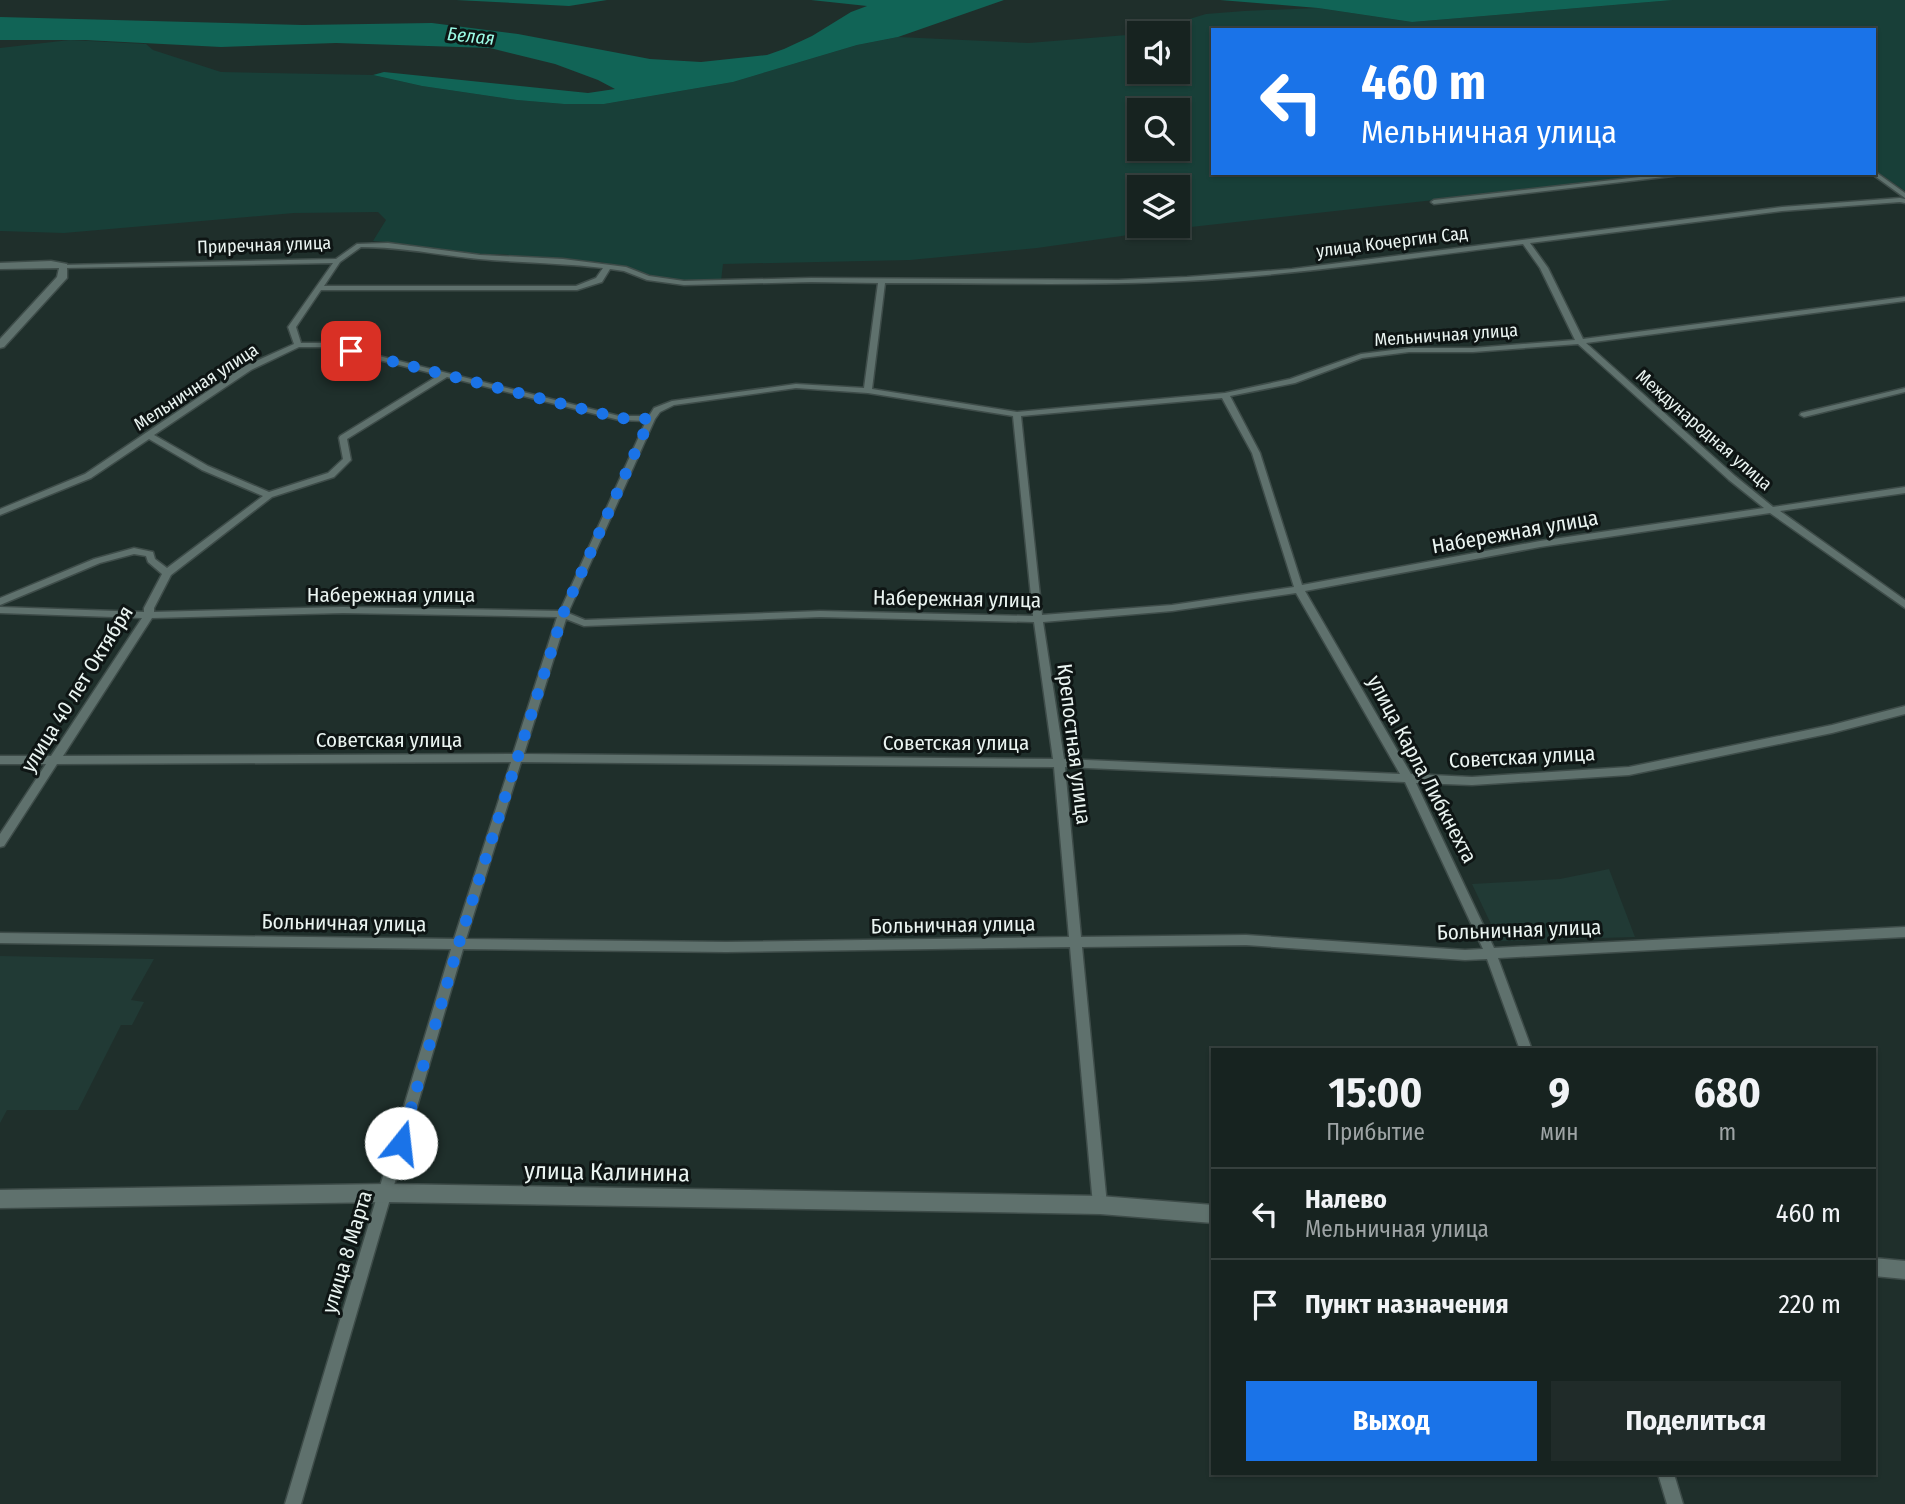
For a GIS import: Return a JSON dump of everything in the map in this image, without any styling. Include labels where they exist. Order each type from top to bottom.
[{"type":"street","points":[[1434,202],[1677,175]]},
{"type":"street","points":[[1876,175],[1905,199]]},
{"type":"street","name":"улица Кочергин Сад","points":[[881,281],[1118,282],[1292,271],[1782,209],[1905,199]]},
{"type":"street","name":"Международная улица","points":[[1525,241],[1544,268],[1580,342],[1732,478],[1772,510],[1905,605]]},
{"type":"street","name":"Приречная улица","points":[[0,266],[338,261],[359,245],[388,245],[423,247],[480,257],[563,261],[626,269],[647,278],[684,283],[881,281]]},
{"type":"street","points":[[298,345],[292,327],[338,261]]},
{"type":"street","points":[[0,345],[62,278],[64,266]]},
{"type":"street","points":[[321,288],[577,288],[599,280],[607,268]]},
{"type":"street","points":[[869,391],[881,281]]},
{"type":"street","name":"Мельничная улица","points":[[0,512],[88,477],[248,368],[298,345],[327,345],[619,418],[650,419],[657,410],[672,403],[796,386],[869,391],[1017,414],[1225,395],[1292,381],[1361,356],[1409,350],[1580,342],[1905,299]]},
{"type":"street","name":"улица 40 лет Октября","points":[[0,843],[149,615],[149,608],[167,573],[269,495],[331,474],[347,460],[343,438],[447,374]]},
{"type":"street","points":[[1804,415],[1905,390]]},
{"type":"street","name":"улица Карла Либкнехта","points":[[1225,395],[1256,453],[1299,589],[1408,778],[1490,952],[1525,1048]]},
{"type":"street","name":"Крепостная улица","points":[[1017,414],[1038,619],[1059,763],[1100,1205]]},
{"type":"street","name":"улица 8 Марта","points":[[293,1504],[459,943],[563,614],[650,419]]},
{"type":"street","points":[[150,436],[205,468],[269,495]]},
{"type":"street","name":"Набережная улица","points":[[0,610],[149,615],[343,610],[563,614],[584,623],[820,614],[1038,619],[1172,608],[1299,589],[1540,544],[1905,491]]},
{"type":"street","points":[[0,602],[97,561],[134,551],[150,554],[151,560],[167,573]]},
{"type":"street","name":"Советская улица","points":[[0,761],[519,758],[1059,763],[1472,781],[1629,771],[1832,729],[1905,710]]},
{"type":"street","name":"Больничная улица","points":[[0,938],[726,947],[1247,940],[1465,955],[1905,932]]},
{"type":"street","name":"улица Калинина","points":[[0,1199],[387,1193],[1100,1205],[1211,1214]]},
{"type":"street","points":[[1876,1267],[1905,1270]]},
{"type":"street","points":[[1666,1475],[1675,1504]]},
{"type":"shaded area","points":[[1673,0],[1905,0],[1905,191],[1876,171],[1876,28],[1211,28],[1211,175],[1658,175],[1190,227],[1190,175],[1127,175],[1127,235],[1037,248],[910,260],[723,264],[721,281],[671,281],[601,262],[484,254],[373,241],[386,220],[378,212],[294,213],[64,233],[0,231],[0,48],[70,40],[146,44],[153,50],[221,72],[373,75],[422,86],[517,100],[604,104],[733,82],[857,45],[898,37],[1029,43],[1127,35],[1127,84],[1190,84],[1190,21],[1183,21],[1206,14],[1318,8],[1412,22]]},
{"type":"shaded area","points":[[1609,869],[1635,937],[1499,941],[1472,884],[1560,879]]},
{"type":"shaded area","points":[[0,956],[154,959],[131,1000],[144,1002],[132,1025],[121,1025],[78,1110],[7,1110],[0,1123]]},
{"type":"water","name":"Белая","points":[[456,0],[607,0],[569,6]]},
{"type":"water","name":"Белая","points":[[811,0],[1004,0],[898,37],[857,45],[733,82],[604,104],[517,100],[422,86],[373,75],[384,72],[588,93],[615,89],[555,64],[490,48],[336,43],[221,47],[85,40],[0,40],[0,17],[303,25],[432,23],[518,34],[650,59],[701,62],[767,55],[812,36],[851,12],[867,6]]},
{"type":"water","points":[[1220,0],[1673,0],[1412,22],[1318,8]]},
{"type":"route","points":[[351,351],[619,418],[650,419],[563,614],[459,943],[401,1143]]}]
